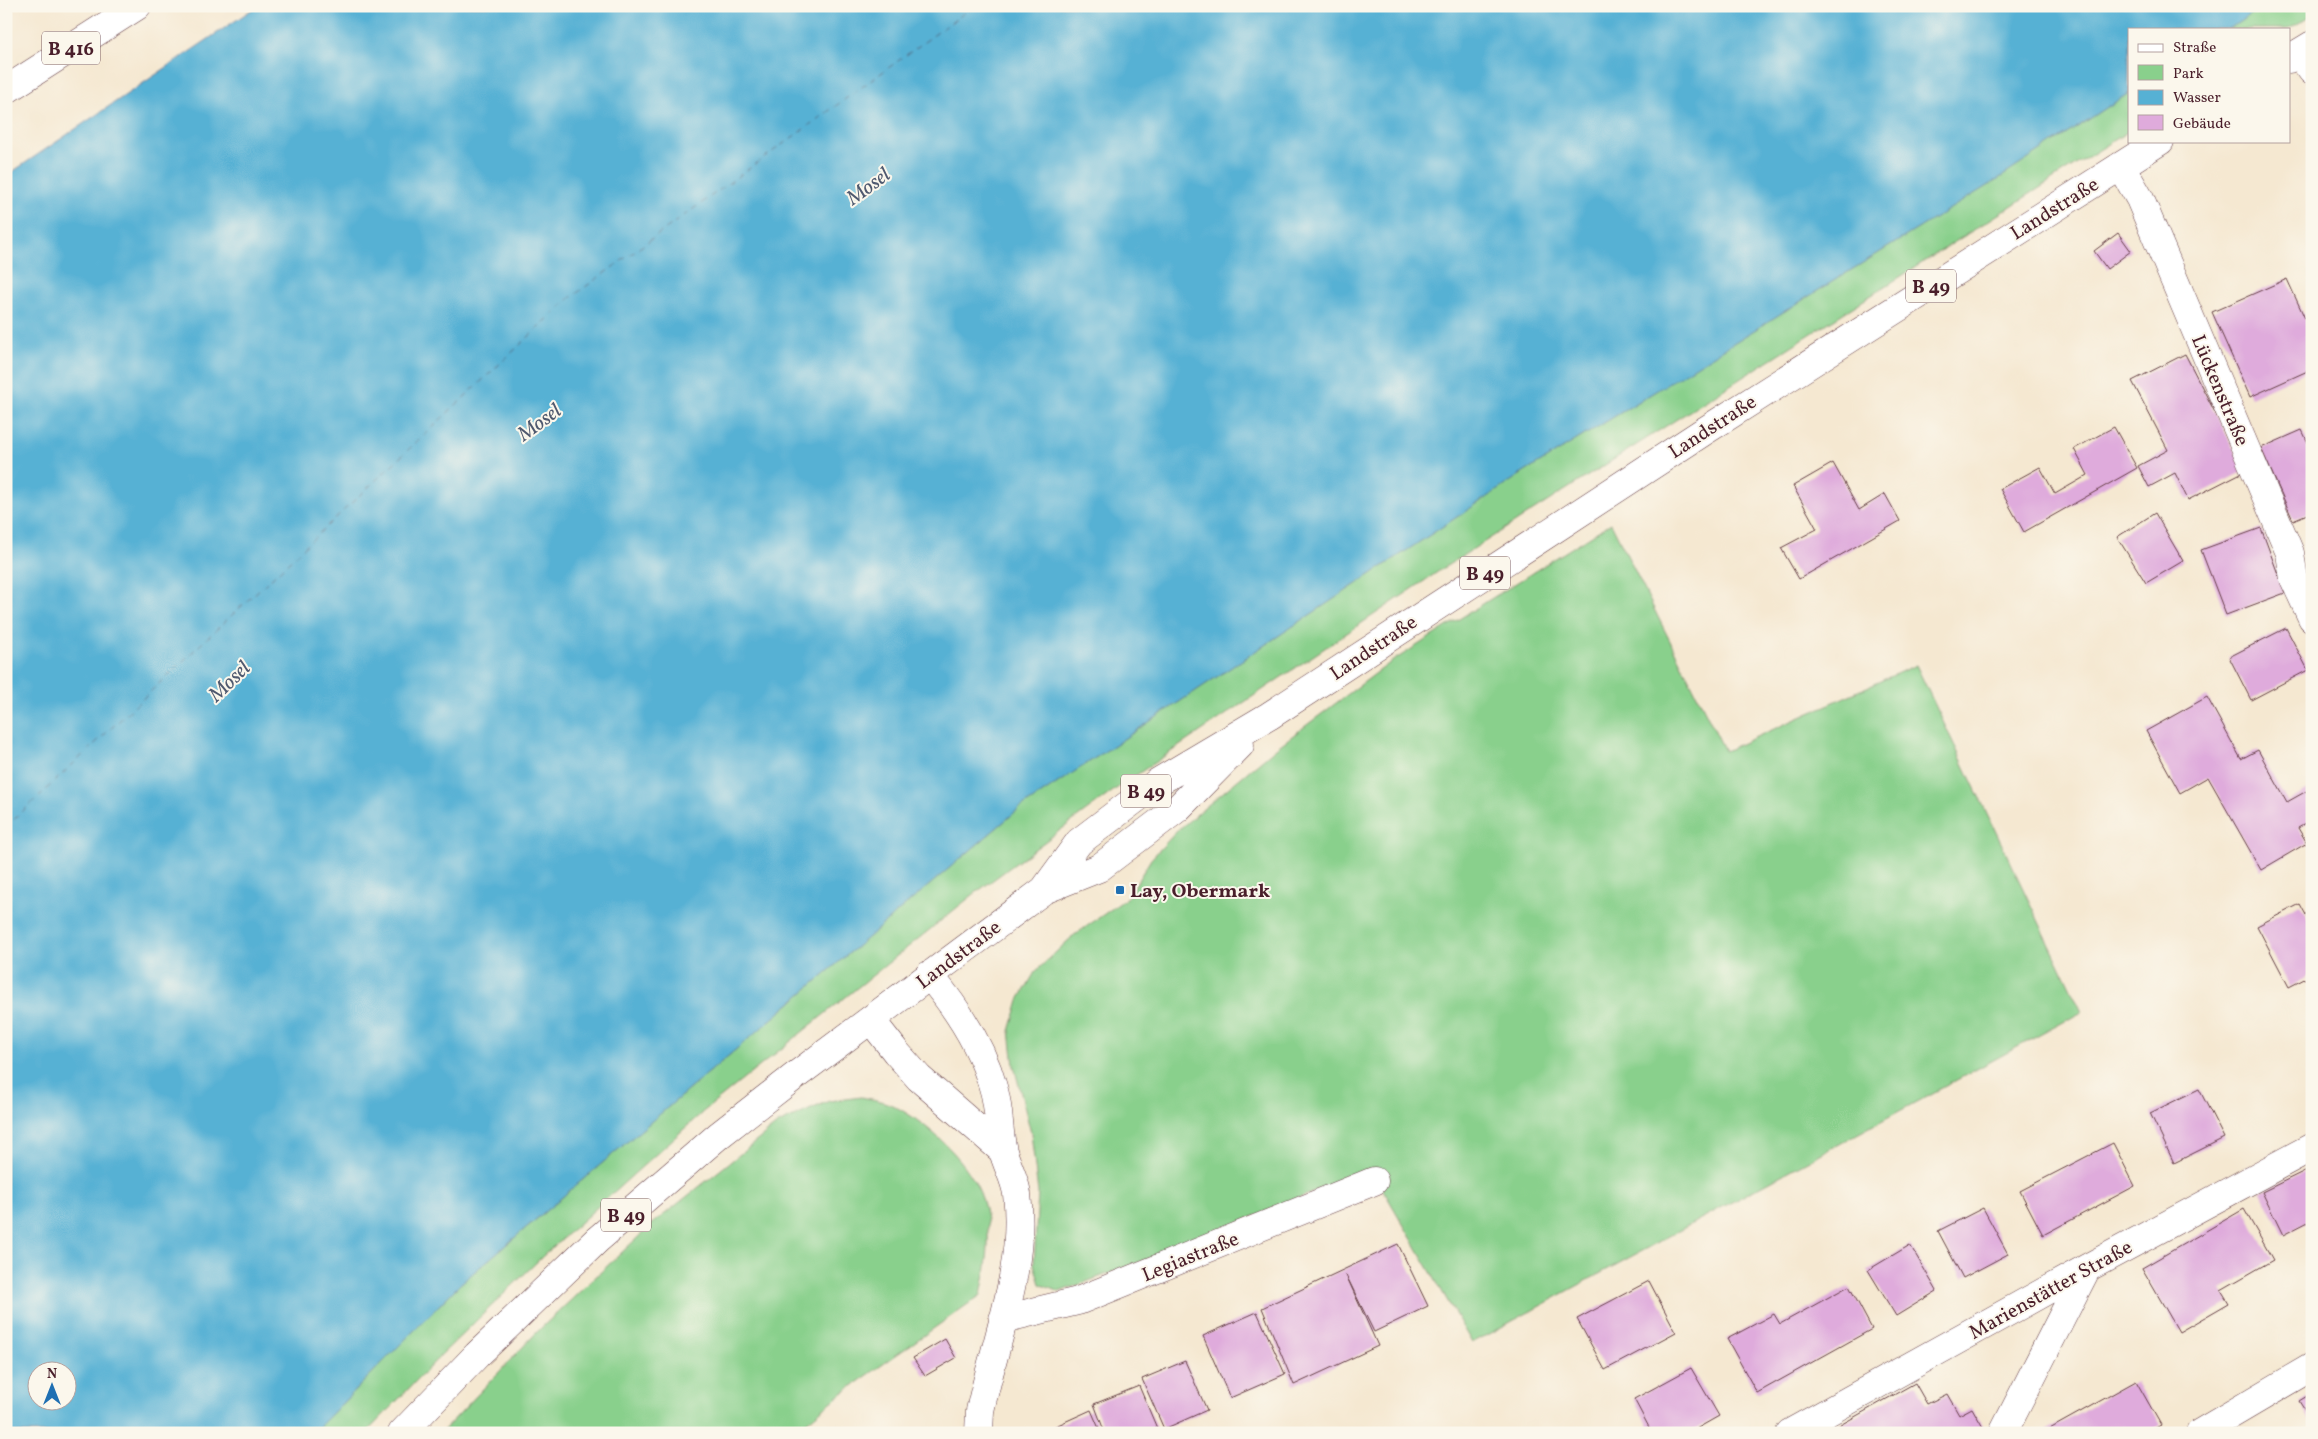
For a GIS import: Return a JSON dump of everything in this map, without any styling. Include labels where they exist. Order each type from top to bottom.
[{"type":"main road","name":"B 416","points":[[6,90],[137,6]]},
{"type":"main road","name":"Landstraße","points":[[871,1020],[1044,890],[1099,868],[1178,808],[1269,716],[1703,432],[2158,142]]},
{"type":"main road","name":"Lückenstraße","points":[[2121,166],[2140,199],[2290,553],[2294,580],[2312,618]]},
{"type":"main road","points":[[929,975],[952,1006],[984,1062],[994,1087],[1000,1118],[1003,1151],[1017,1193],[1019,1223],[1013,1275],[980,1411],[979,1433]]},
{"type":"main road","points":[[871,1020],[919,1078],[1003,1151]]},
{"type":"main road","name":"B 49","points":[[402,1433],[477,1355],[597,1240],[718,1136],[871,1020]]},
{"type":"main road","name":"Marienstätter Straße","points":[[1790,1433],[2087,1268],[2312,1148]]},
{"type":"main road","name":"Legiastraße","points":[[1003,1319],[1078,1301],[1374,1181]]},
{"type":"main road","points":[[2003,1433],[2087,1268]]},
{"type":"main road","points":[[2200,1433],[2312,1367]]},
{"type":"green space","points":[[2263,6],[2312,6],[2312,15],[2290,28],[2230,28]]},
{"type":"green space","points":[[2128,94],[2128,132],[1445,567],[1120,786],[974,894],[704,1111],[543,1256],[442,1354],[366,1433],[313,1433],[460,1284],[1020,808],[1520,475],[1995,181]]},
{"type":"green space","points":[[1611,523],[1725,751],[1916,665],[2082,1012],[1472,1343],[1371,1169],[1156,1256],[1059,1292],[1040,1284],[1034,1264],[1038,1193],[1031,1133],[1014,1066],[1010,1031],[1019,1000],[1035,972],[1073,936],[1127,898],[1151,859],[1178,830],[1276,748],[1391,662]]},
{"type":"green space","points":[[861,1097],[890,1104],[921,1123],[948,1147],[971,1175],[984,1205],[988,1228],[987,1262],[981,1295],[841,1394],[793,1433],[441,1433],[539,1330],[651,1225],[778,1124],[829,1101]]},
{"type":"water","name":"Mosel","points":[[257,6],[2263,6],[2230,28],[2128,28],[2128,94],[1995,181],[1520,475],[1020,808],[460,1284],[313,1433],[6,1433],[6,176]]},
{"type":"building","points":[[2118,233],[2131,251],[2107,269],[2094,251]]},
{"type":"building","points":[[2287,279],[2312,334],[2312,369],[2250,397],[2212,312]]},
{"type":"building","points":[[2185,354],[2245,471],[2188,500],[2175,473],[2149,487],[2138,466],[2168,450],[2132,381]]},
{"type":"building","points":[[2114,427],[2137,468],[2024,532],[2000,489],[2040,467],[2055,494],[2088,475],[2074,449]]},
{"type":"building","points":[[2302,430],[2312,451],[2312,512],[2293,520],[2261,448]]},
{"type":"building","points":[[1833,463],[1859,510],[1885,494],[1900,521],[1799,579],[1781,548],[1817,529],[1793,486]]},
{"type":"building","points":[[2155,513],[2183,561],[2146,583],[2117,537]]},
{"type":"building","points":[[2261,528],[2285,593],[2226,615],[2201,550]]},
{"type":"building","points":[[2286,628],[2308,670],[2251,700],[2229,657]]},
{"type":"building","points":[[2207,697],[2241,759],[2258,750],[2287,802],[2312,788],[2312,820],[2298,828],[2307,843],[2261,870],[2208,777],[2180,793],[2146,731]]},
{"type":"building","points":[[2300,904],[2312,926],[2312,975],[2289,987],[2257,926]]},
{"type":"building","points":[[2199,1089],[2224,1138],[2174,1163],[2150,1113]]},
{"type":"building","points":[[2113,1143],[2135,1186],[2043,1235],[2020,1191]]},
{"type":"building","points":[[2311,1168],[2312,1220],[2283,1235],[2262,1192]]},
{"type":"building","points":[[1983,1208],[2008,1254],[1963,1278],[1938,1231]]},
{"type":"building","points":[[2244,1209],[2273,1260],[2221,1290],[2229,1303],[2179,1332],[2142,1268]]},
{"type":"building","points":[[1398,1244],[1428,1306],[1374,1332],[1346,1275],[1378,1346],[1294,1385],[1262,1308]]},
{"type":"building","points":[[1910,1245],[1937,1291],[1896,1316],[1868,1270]]},
{"type":"building","points":[[1649,1281],[1676,1332],[1605,1370],[1577,1319]]},
{"type":"building","points":[[1849,1286],[1872,1329],[1757,1393],[1727,1339],[1774,1314],[1780,1324]]},
{"type":"building","points":[[1257,1312],[1285,1374],[1230,1398],[1203,1336]]},
{"type":"building","points":[[945,1339],[956,1358],[925,1376],[913,1358]]},
{"type":"building","points":[[1185,1361],[1207,1410],[1164,1429],[1142,1379]]},
{"type":"building","points":[[1691,1368],[1719,1416],[1689,1433],[1652,1433],[1634,1399]]},
{"type":"building","points":[[2136,1381],[2161,1425],[2147,1433],[2047,1433],[2046,1431]]},
{"type":"building","points":[[1915,1383],[1927,1404],[1947,1394],[1959,1415],[1972,1408],[1984,1429],[1976,1433],[1826,1433]]},
{"type":"building","points":[[1139,1386],[1159,1433],[1105,1433],[1094,1404]]},
{"type":"building","points":[[2312,1393],[2312,1422],[2299,1401]]},
{"type":"building","points":[[1091,1410],[1101,1433],[1051,1433],[1049,1429]]},
{"type":"ferry route","points":[[6,827],[570,298],[974,6]]},
{"type":"railway","points":[[6,12],[14,6]]},
{"type":"place","name":"Lay, Obermark","points":[[1120,890]]}]
